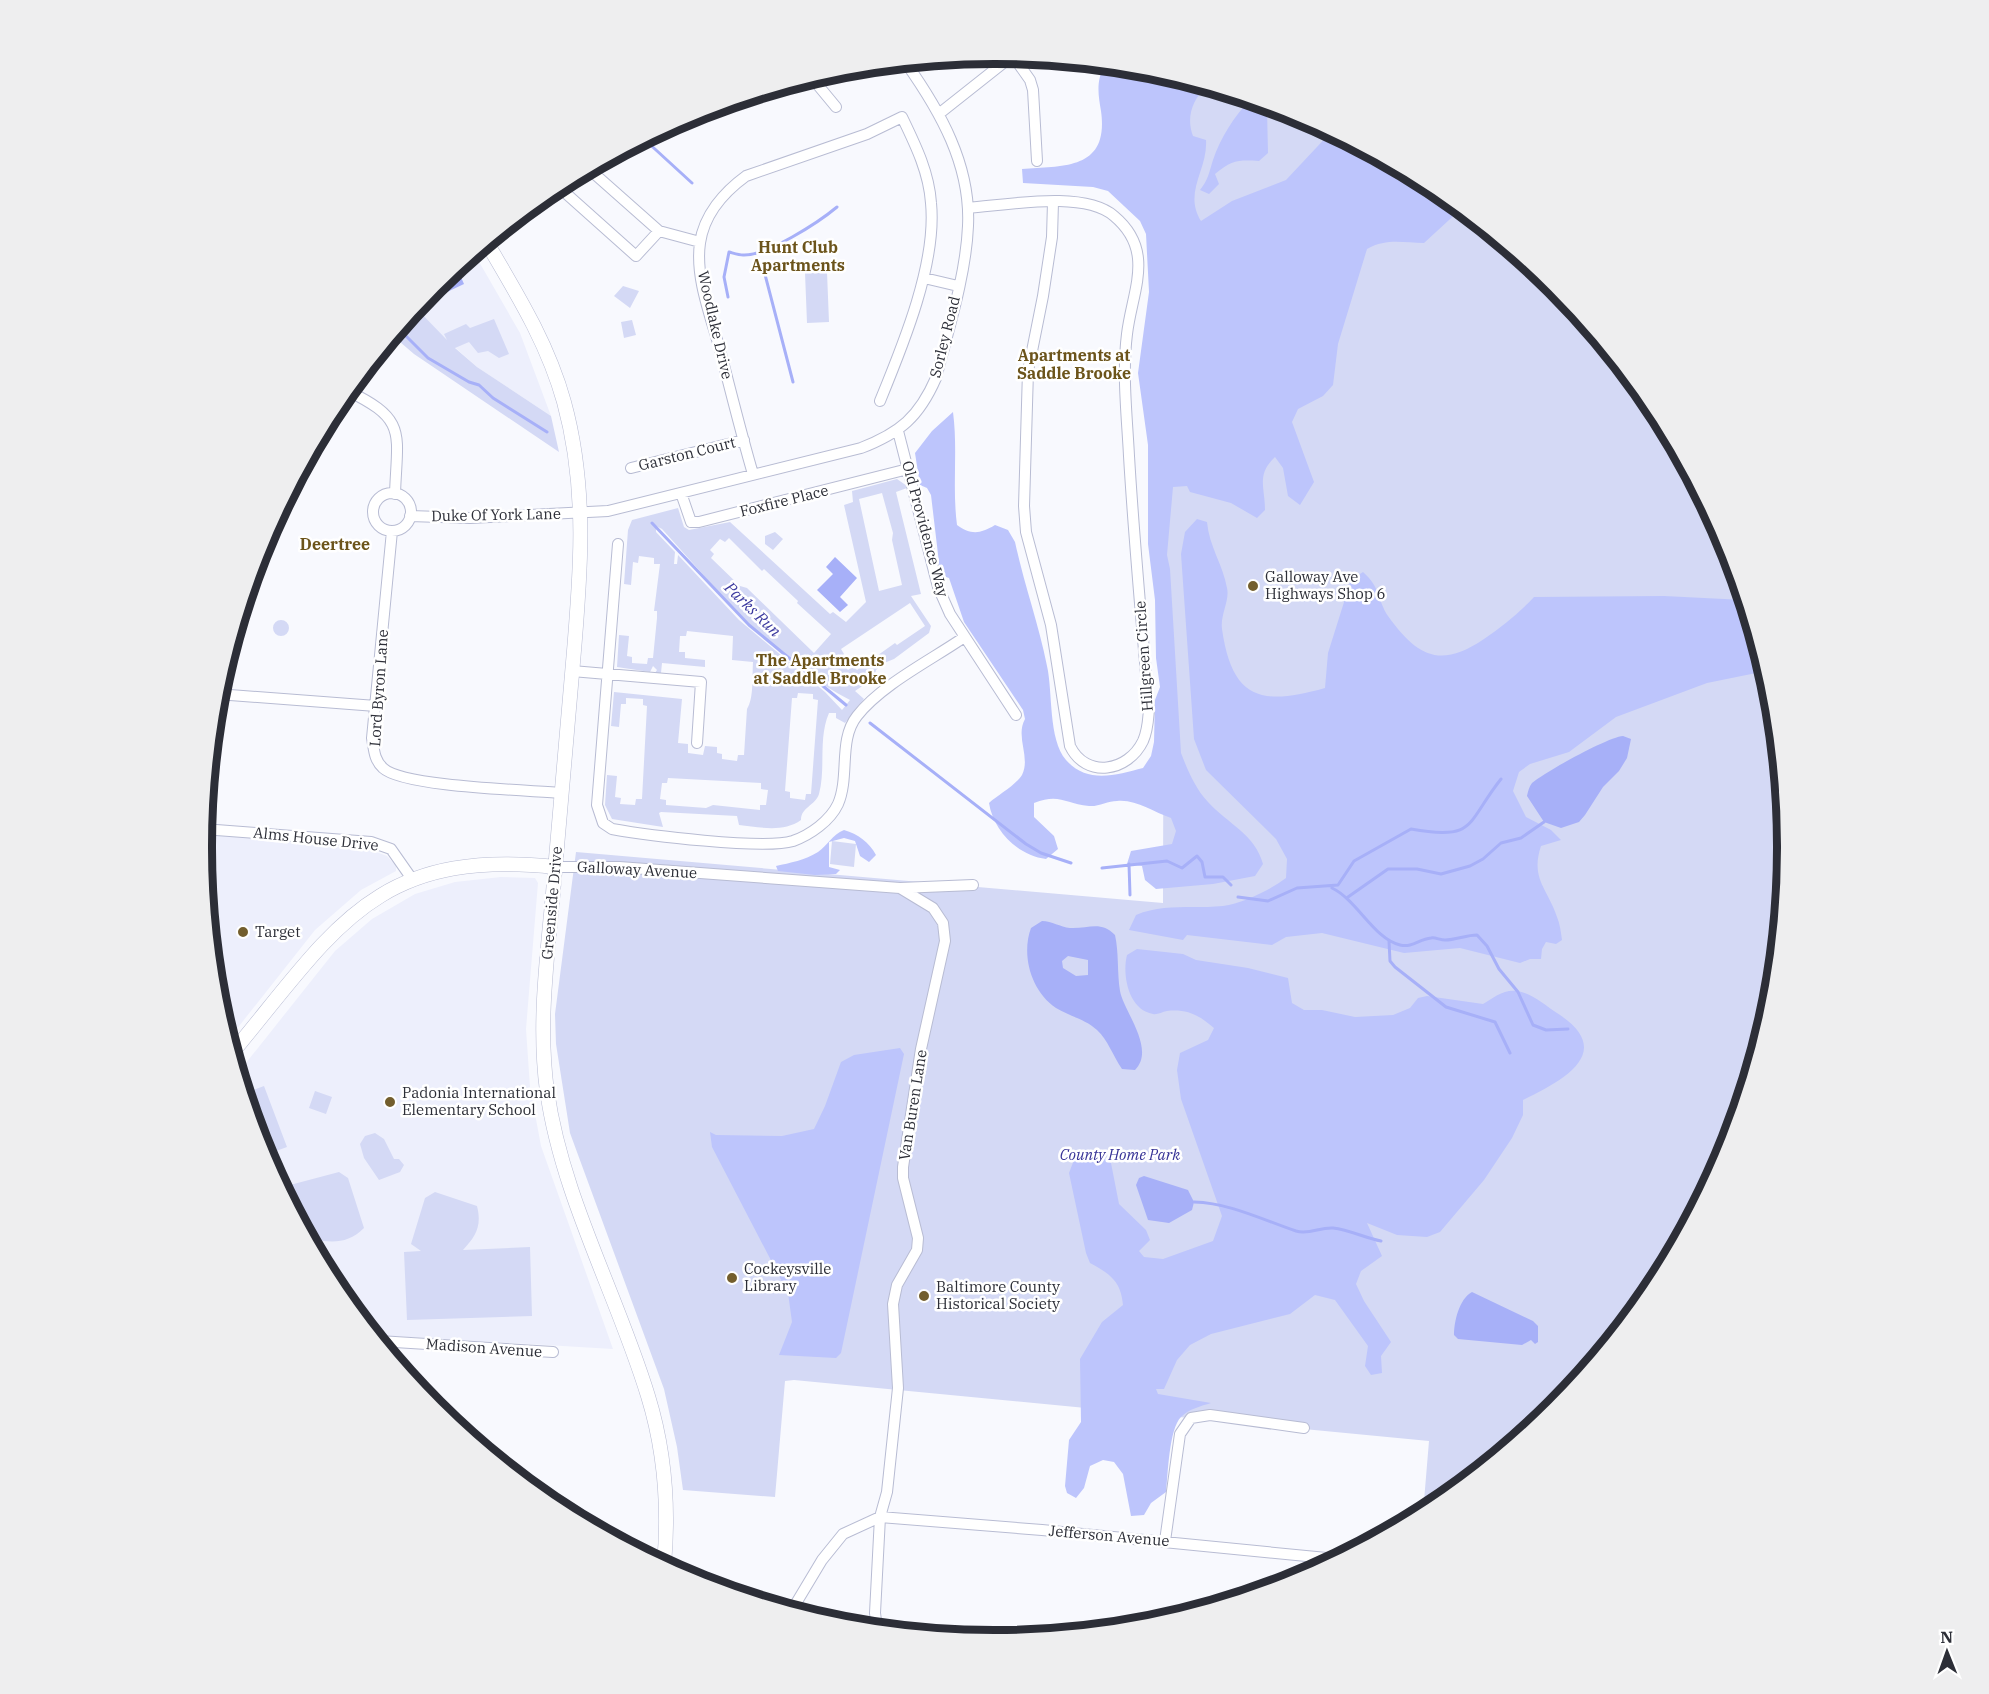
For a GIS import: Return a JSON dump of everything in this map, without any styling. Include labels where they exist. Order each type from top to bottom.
[{"type":"street","points":[[940,113],[1002,64]]},
{"type":"street","points":[[1019,65],[1030,80],[1033,90],[1037,161]]},
{"type":"street","name":"Sorley Road","points":[[582,513],[608,511],[861,448],[898,431],[926,401],[936,378],[958,286],[966,245],[968,207],[964,177],[940,113],[910,69]]},
{"type":"street","points":[[818,85],[836,107]]},
{"type":"street","name":"Woodlake Drive","points":[[753,474],[704,292],[700,242],[716,204],[729,188],[746,176],[867,134],[902,117],[917,148],[932,204],[924,278]]},
{"type":"street","points":[[595,174],[658,231],[700,242]]},
{"type":"street","points":[[565,193],[636,256],[658,231]]},
{"type":"street","name":"Hillgreen Circle","points":[[968,207],[1053,202],[1091,204],[1114,215],[1131,237],[1140,265],[1140,279],[1127,335],[1125,378],[1133,532],[1148,718],[1145,735],[1136,751],[1117,766],[1105,768],[1083,764],[1075,757],[1070,747],[1052,626],[1026,532],[1028,371],[1047,273],[1053,202]]},
{"type":"street","name":"Greenside Drive","points":[[491,249],[530,316],[558,381],[574,446],[582,513],[582,556],[543,1016],[544,1060],[549,1103],[566,1171],[653,1415],[665,1483],[664,1556]]},
{"type":"street","points":[[880,401],[909,328],[924,278],[958,286]]},
{"type":"street","points":[[356,395],[381,408],[393,423],[397,447],[395,494]]},
{"type":"street","name":"Old Providence Way","points":[[898,431],[938,587],[963,638],[1016,715]]},
{"type":"street","name":"Garston Court","points":[[631,468],[744,440]]},
{"type":"street","name":"Foxfire Place","points":[[681,493],[687,518],[691,522],[699,522],[908,469]]},
{"type":"street","points":[[395,494],[406,500],[410,516],[404,526],[392,531],[377,524],[373,512],[381,497],[395,494]]},
{"type":"street","name":"Duke Of York Lane","points":[[410,516],[470,518],[582,513]]},
{"type":"street","name":"Lord Byron Lane","points":[[392,531],[372,738],[375,757],[382,768],[406,779],[562,793]]},
{"type":"street","points":[[618,544],[597,805],[603,823],[612,829],[774,844],[807,834],[830,816],[838,804],[847,740],[856,717],[877,696],[963,638]]},
{"type":"street","points":[[572,671],[701,682],[697,743]]},
{"type":"street","points":[[227,695],[376,706]]},
{"type":"street","name":"Alms House Drive","points":[[213,831],[372,842],[391,849],[412,879]]},
{"type":"street","name":"Galloway Avenue","points":[[238,1046],[342,922],[362,906],[412,879],[462,866],[487,863],[555,867],[619,867],[900,888],[973,885]]},
{"type":"street","name":"Van Buren Lane","points":[[876,1620],[880,1517],[887,1492],[898,1388],[893,1304],[897,1285],[918,1250],[916,1223],[905,1189],[903,1167],[921,1050],[945,941],[943,923],[933,908],[900,888]]},
{"type":"street","name":"Madison Avenue","points":[[389,1342],[553,1352]]},
{"type":"street","points":[[1166,1541],[1180,1434],[1191,1418],[1210,1415],[1304,1428]]},
{"type":"street","points":[[796,1604],[822,1560],[843,1534],[880,1517]]},
{"type":"street","name":"Jefferson Avenue","points":[[880,1517],[1166,1541],[1322,1557]]},
{"type":"shaded area","points":[[1102,72],[1202,92],[1194,103],[1190,116],[1193,136],[1206,140],[1204,161],[1194,200],[1201,221],[1232,201],[1286,180],[1325,138],[1386,169],[1455,215],[1424,243],[1388,242],[1367,249],[1338,344],[1333,385],[1323,396],[1298,409],[1292,422],[1314,482],[1300,505],[1288,496],[1283,468],[1275,457],[1263,476],[1265,510],[1257,518],[1231,503],[1190,492],[1187,486],[1173,487],[1167,555],[1170,569],[1181,753],[1203,797],[1247,837],[1254,845],[1263,864],[1255,876],[1213,884],[1156,889],[1145,880],[1142,866],[1127,864],[1131,851],[1172,844],[1176,831],[1171,818],[1131,802],[1114,801],[1089,806],[1050,799],[1034,803],[1034,817],[1054,836],[1058,849],[1046,859],[1026,853],[1001,832],[991,813],[989,803],[1022,775],[1025,761],[1022,733],[1025,719],[1023,710],[964,622],[949,578],[943,576],[940,571],[931,495],[927,488],[920,485],[915,453],[932,431],[953,412],[957,525],[976,532],[995,525],[1008,530],[1015,542],[1047,666],[1056,740],[1066,760],[1074,768],[1092,775],[1112,775],[1143,768],[1151,756],[1154,742],[1155,700],[1160,687],[1156,658],[1155,600],[1148,544],[1148,445],[1138,373],[1149,292],[1146,234],[1140,221],[1108,191],[1093,187],[1023,183],[1022,169],[1068,165],[1081,161],[1091,154],[1098,144],[1102,130],[1098,87]]},
{"type":"shaded area","points":[[1245,106],[1267,114],[1268,153],[1259,161],[1240,161],[1226,166],[1215,174],[1219,184],[1209,194],[1200,190],[1207,180],[1216,152],[1238,113]]},
{"type":"shaded area","points":[[478,260],[520,333],[551,416],[477,367],[422,314]]},
{"type":"shaded area","points":[[461,276],[464,284],[440,296]]},
{"type":"shaded area","points":[[1197,519],[1207,522],[1210,539],[1228,593],[1222,618],[1222,629],[1233,671],[1242,684],[1254,692],[1267,696],[1303,694],[1325,688],[1328,653],[1351,580],[1363,572],[1373,583],[1388,616],[1399,630],[1420,649],[1443,656],[1455,654],[1484,639],[1511,619],[1534,597],[1664,596],[1736,600],[1757,673],[1707,683],[1616,717],[1569,752],[1530,764],[1519,772],[1513,791],[1526,817],[1551,830],[1561,840],[1541,846],[1538,857],[1541,883],[1558,920],[1562,940],[1556,944],[1546,942],[1542,949],[1541,959],[1530,959],[1520,963],[1460,948],[1404,953],[1322,933],[1286,937],[1272,945],[1187,935],[1183,940],[1129,930],[1136,915],[1147,911],[1223,906],[1256,895],[1286,878],[1287,859],[1276,839],[1206,770],[1194,739],[1181,554],[1185,532]]},
{"type":"shaded area","points":[[835,557],[857,578],[840,597],[848,605],[840,612],[817,590],[833,574],[826,567]]},
{"type":"shaded area","points":[[1623,736],[1631,739],[1627,758],[1579,822],[1561,828],[1544,822],[1527,796],[1532,783],[1604,742]]},
{"type":"shaded area","points":[[844,830],[863,839],[870,846],[876,855],[869,862],[860,856],[855,841],[844,838],[829,842],[829,867],[840,870],[836,874],[815,875],[778,871],[776,866],[813,855],[836,835]]},
{"type":"shaded area","points":[[212,836],[371,850],[387,856],[396,866],[396,871],[361,890],[315,930],[235,1032],[219,949],[214,898]]},
{"type":"shaded area","name":"Padonia International Elementary School","points":[[501,877],[535,878],[538,883],[526,1029],[530,1087],[541,1146],[613,1349],[384,1336],[344,1282],[317,1238],[293,1193],[254,1099],[244,1066],[335,951],[372,919],[415,894],[455,882]]},
{"type":"shaded area","points":[[1046,921],[1070,928],[1099,926],[1110,930],[1115,935],[1120,991],[1141,1041],[1141,1061],[1135,1070],[1122,1069],[1097,1030],[1056,1008],[1040,992],[1030,972],[1028,961],[1028,938],[1031,928]],"holes":[[[1068,956],[1088,960],[1088,975],[1076,976],[1063,968],[1062,961]]]},
{"type":"shaded area","points":[[1137,949],[1183,954],[1196,960],[1248,968],[1288,978],[1292,1003],[1304,1010],[1322,1010],[1355,1017],[1393,1015],[1410,1008],[1418,998],[1427,996],[1483,1004],[1503,993],[1523,992],[1575,1027],[1583,1040],[1583,1053],[1578,1064],[1567,1074],[1523,1100],[1523,1115],[1512,1138],[1484,1180],[1440,1232],[1427,1237],[1397,1235],[1367,1223],[1382,1256],[1361,1271],[1356,1284],[1364,1301],[1391,1342],[1381,1356],[1382,1373],[1371,1375],[1365,1366],[1368,1346],[1335,1300],[1315,1295],[1290,1314],[1211,1334],[1190,1345],[1177,1360],[1164,1389],[1156,1389],[1158,1394],[1211,1403],[1191,1410],[1181,1417],[1172,1441],[1166,1492],[1151,1503],[1144,1515],[1131,1516],[1123,1474],[1114,1462],[1103,1460],[1090,1466],[1084,1488],[1076,1498],[1067,1493],[1065,1486],[1069,1440],[1081,1422],[1080,1359],[1102,1322],[1123,1305],[1117,1284],[1090,1263],[1069,1173],[1074,1160],[1102,1157],[1111,1163],[1119,1204],[1146,1230],[1150,1240],[1139,1251],[1144,1257],[1163,1259],[1213,1241],[1222,1216],[1181,1099],[1177,1070],[1180,1053],[1208,1040],[1214,1028],[1198,1016],[1187,1012],[1167,1011],[1155,1014],[1144,1011],[1138,1006],[1132,999],[1125,972],[1127,955]]},
{"type":"shaded area","points":[[900,1048],[904,1054],[841,1353],[836,1358],[779,1355],[792,1322],[788,1293],[712,1147],[710,1132],[716,1135],[782,1136],[814,1129],[841,1062],[854,1055]]},
{"type":"shaded area","points":[[1144,1176],[1188,1190],[1194,1202],[1192,1210],[1169,1223],[1148,1220],[1136,1185],[1139,1178]]},
{"type":"shaded area","points":[[1472,1292],[1533,1321],[1538,1326],[1538,1342],[1535,1344],[1531,1340],[1522,1345],[1458,1339],[1454,1335],[1458,1311],[1467,1295]]},
{"type":"green space","name":"County Home Park","points":[[1165,84],[1246,106],[1341,145],[1386,169],[1471,226],[1548,294],[1583,331],[1645,412],[1672,456],[1717,548],[1750,644],[1762,694],[1775,796],[1777,847],[1770,949],[1762,1000],[1735,1099],[1696,1193],[1672,1238],[1645,1282],[1615,1323],[1583,1363],[1548,1400],[1471,1468],[1424,1501],[1429,1441],[794,1380],[785,1381],[775,1497],[683,1490],[677,1447],[664,1389],[570,1133],[556,1044],[555,1014],[576,852],[1163,903]]},
{"type":"green space","points":[[827,272],[829,322],[807,323],[805,273]]},
{"type":"green space","points":[[623,286],[639,291],[630,308],[614,296]]},
{"type":"green space","points":[[422,314],[447,340],[444,334],[466,324],[470,328],[494,319],[509,354],[499,358],[488,351],[478,353],[469,342],[455,348],[477,367],[551,416],[559,452],[414,354],[398,341]]},
{"type":"green space","points":[[632,320],[636,335],[624,338],[621,322]]},
{"type":"green space","points":[[897,479],[907,486],[896,492],[921,594],[911,596],[931,626],[929,633],[894,659],[884,663],[876,670],[874,678],[855,691],[864,699],[845,723],[836,718],[836,713],[829,713],[824,733],[819,794],[803,812],[801,820],[787,827],[763,828],[739,825],[737,816],[661,812],[659,813],[663,827],[612,819],[605,805],[607,775],[617,776],[615,797],[621,798],[620,804],[635,805],[636,799],[642,799],[647,706],[643,705],[643,699],[626,698],[626,704],[621,704],[619,727],[611,726],[614,692],[682,699],[678,743],[688,744],[688,753],[703,755],[705,746],[717,747],[717,753],[722,754],[722,759],[737,761],[738,755],[744,755],[747,709],[752,687],[753,662],[732,660],[733,636],[687,631],[686,636],[680,636],[679,652],[685,652],[685,658],[705,660],[705,667],[662,663],[661,673],[655,673],[657,670],[653,666],[650,672],[617,667],[619,635],[629,636],[627,656],[632,657],[632,663],[647,664],[648,658],[653,658],[657,618],[657,611],[654,611],[660,564],[654,564],[654,558],[639,556],[638,563],[633,562],[631,585],[624,584],[628,530],[632,520],[678,508],[684,527],[689,530],[730,522],[830,614],[833,612],[846,622],[866,602],[844,505],[853,502],[852,491]],"holes":[[[882,493],[893,533],[892,540],[902,585],[879,591],[859,499]],[[656,526],[662,529],[726,600],[772,645],[822,684],[850,700],[842,710],[825,692],[739,620],[678,555],[677,564],[674,564],[675,552],[656,532]],[[729,538],[831,634],[814,653],[747,588],[740,586],[711,558],[714,554],[710,550],[720,539],[725,542]],[[910,603],[925,626],[897,645],[895,643],[857,670],[853,666],[848,670],[839,658],[844,654],[841,649]],[[798,693],[813,694],[813,699],[818,700],[811,794],[806,794],[805,800],[790,798],[790,792],[785,791],[792,698],[797,698]],[[668,778],[761,783],[761,789],[768,790],[766,805],[760,805],[760,810],[713,805],[706,808],[666,805],[666,800],[660,799],[662,783],[667,783]]]},
{"type":"green space","points":[[775,532],[783,539],[773,550],[765,544],[765,536]]},
{"type":"green space","points":[[281,620],[289,628],[281,636],[273,628]]},
{"type":"green space","points":[[832,841],[856,844],[854,867],[830,864]]},
{"type":"green space","points":[[264,1086],[287,1147],[274,1152],[251,1091]]},
{"type":"green space","points":[[315,1091],[332,1097],[326,1114],[309,1108]]},
{"type":"green space","points":[[375,1133],[384,1139],[394,1159],[399,1159],[404,1165],[400,1172],[379,1180],[364,1158],[360,1144],[365,1136]]},
{"type":"green space","points":[[339,1172],[348,1178],[364,1228],[346,1240],[318,1240],[287,1179],[290,1185]]},
{"type":"green space","points":[[435,1192],[477,1206],[479,1219],[477,1230],[463,1250],[530,1247],[532,1316],[407,1320],[404,1252],[421,1251],[411,1244],[425,1198]]},
{"type":"waterway","points":[[650,144],[692,183]]},
{"type":"waterway","points":[[728,297],[724,277],[729,252],[743,255],[765,250],[806,229],[837,207]]},
{"type":"waterway","points":[[763,267],[793,382]]},
{"type":"waterway","name":"Parks Run","points":[[404,334],[428,358],[469,382],[479,385],[493,398],[547,432]]},
{"type":"waterway","name":"Parks Run","points":[[652,523],[749,625],[846,705]]},
{"type":"waterway","name":"Parks Run","points":[[870,723],[1026,844],[1041,853],[1071,863]]},
{"type":"waterway","points":[[1238,897],[1268,901],[1297,888],[1338,885],[1354,861],[1411,829],[1448,832],[1468,825],[1501,779]]},
{"type":"waterway","points":[[1348,897],[1388,869],[1417,869],[1441,874],[1470,866],[1483,859],[1501,843],[1521,838],[1544,822]]},
{"type":"waterway","points":[[1102,868],[1167,861],[1182,868],[1197,856],[1202,862],[1205,877],[1223,877],[1231,885]]},
{"type":"waterway","points":[[1129,864],[1130,895]]},
{"type":"waterway","points":[[1332,888],[1350,901],[1382,935],[1400,945],[1409,945],[1433,938],[1449,940],[1477,935],[1487,946],[1499,969],[1518,992],[1533,1025],[1546,1030],[1568,1029]]},
{"type":"waterway","points":[[1389,941],[1390,961],[1395,967],[1446,1007],[1495,1022],[1510,1053]]},
{"type":"waterway","points":[[1194,1202],[1220,1205],[1296,1231],[1333,1228],[1381,1241]]},
{"type":"place","name":"Galloway Ave Highways Shop 6","points":[[1253,586]]},
{"type":"place","name":"Target","points":[[243,932]]},
{"type":"place","name":"Padonia International Elementary School","points":[[390,1102]]},
{"type":"place","name":"Cockeysville Library","points":[[732,1278]]},
{"type":"place","name":"Baltimore County Historical Society","points":[[924,1296]]},
{"type":"district","name":"Hunt Club Apartments","points":[[798,256]]},
{"type":"district","name":"Apartments at Saddle Brooke","points":[[1074,364]]},
{"type":"district","name":"Deertree","points":[[335,544]]},
{"type":"district","name":"The Apartments at Saddle Brooke","points":[[820,669]]}]
